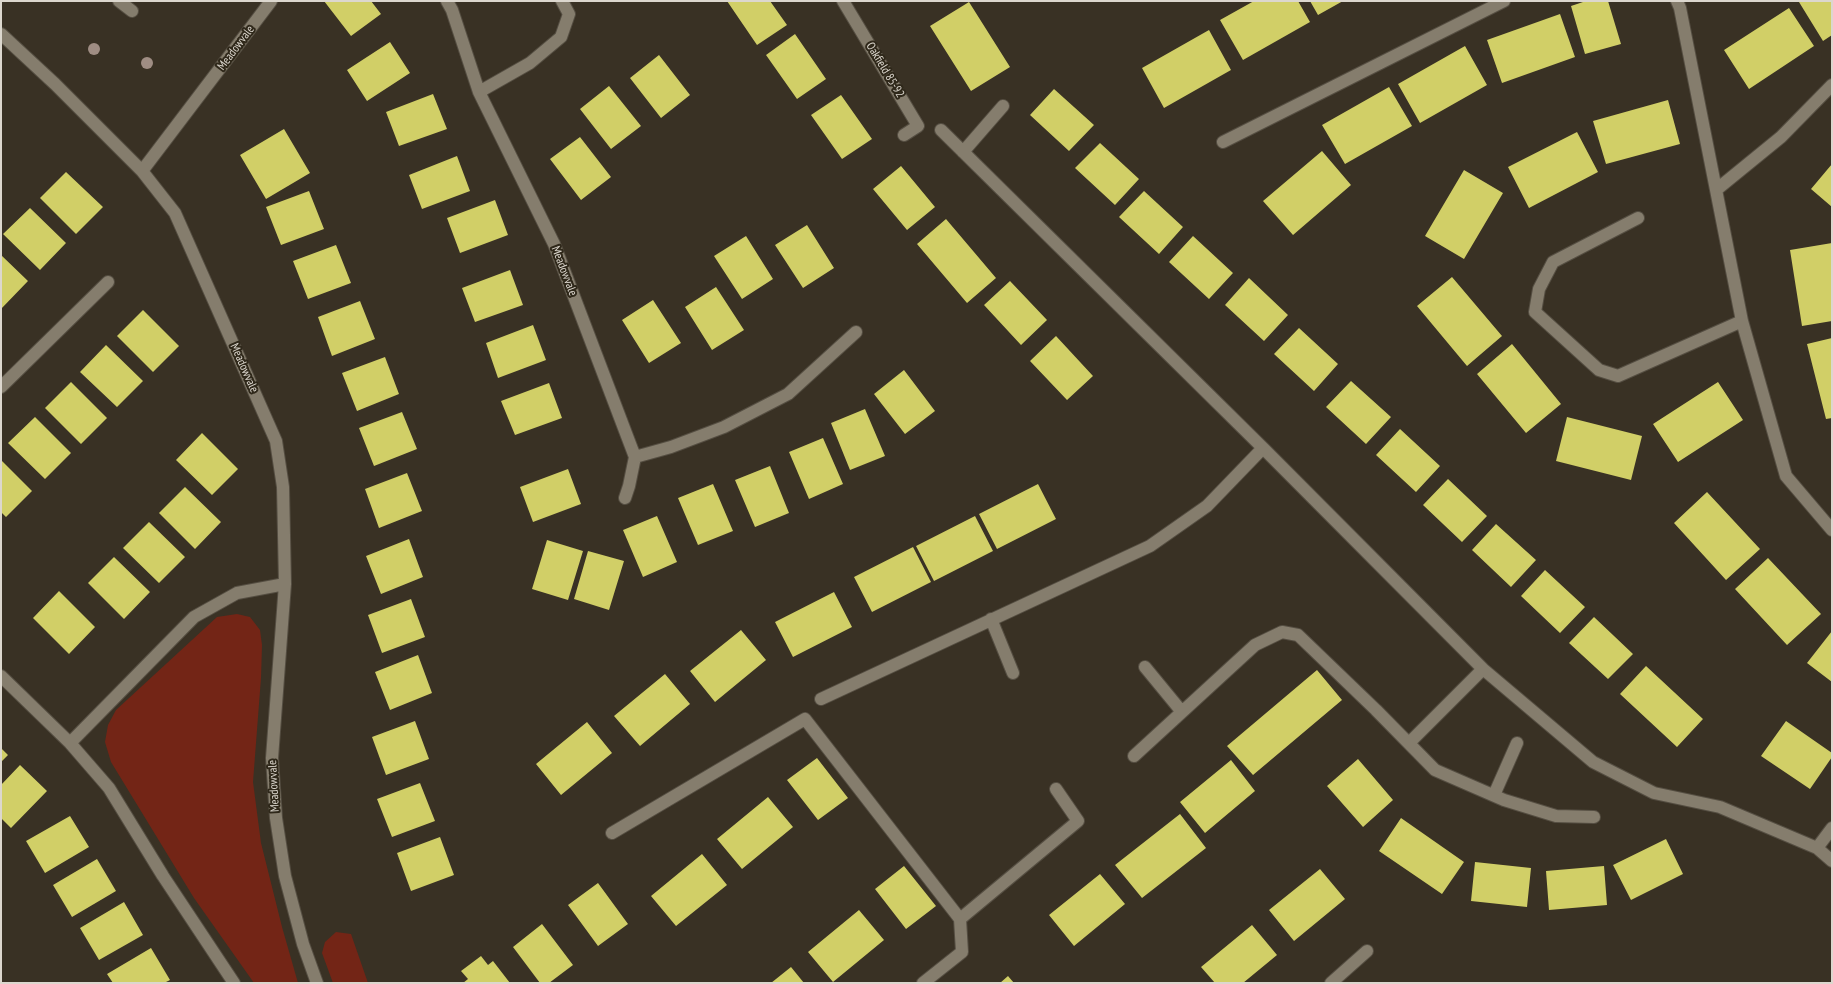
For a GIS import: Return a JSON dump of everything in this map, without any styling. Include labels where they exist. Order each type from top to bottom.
[{"type":"street","points":[[119,1],[132,11]]},
{"type":"street","name":"Meadowvale","points":[[142,171],[271,1]]},
{"type":"street","name":"Meadowvale","points":[[447,1],[452,10],[479,92],[554,244],[635,456]]},
{"type":"street","points":[[479,92],[530,63],[561,37],[569,14],[562,1]]},
{"type":"street","name":"Oakfield 85-92","points":[[843,1],[918,126],[904,135]]},
{"type":"street","points":[[1223,142],[1504,1]]},
{"type":"street","points":[[1677,1],[1680,8],[1742,320],[1786,476],[1832,530]]},
{"type":"street","name":"Meadowvale","points":[[1,34],[142,171],[175,213],[276,441],[283,486],[285,584],[272,758],[276,818],[285,876],[303,944],[317,983]]},
{"type":"street","points":[[1716,190],[1781,137],[1832,85]]},
{"type":"street","points":[[963,152],[1003,106]]},
{"type":"street","points":[[941,130],[1263,448],[1483,669],[1593,762],[1654,793],[1720,806],[1817,848],[1832,862]]},
{"type":"street","points":[[1638,218],[1553,262],[1539,289],[1535,312],[1599,370],[1618,376],[1742,320]]},
{"type":"street","points":[[1,387],[108,282]]},
{"type":"street","points":[[625,498],[635,456],[671,447],[724,427],[788,394],[856,332]]},
{"type":"street","points":[[821,699],[1150,546],[1207,506],[1263,448]]},
{"type":"street","points":[[70,743],[194,617],[236,593],[285,584]]},
{"type":"street","points":[[992,619],[1013,673]]},
{"type":"street","points":[[1134,756],[1254,645],[1282,632],[1298,635],[1435,770],[1494,795],[1556,816],[1594,817]]},
{"type":"street","points":[[1145,667],[1182,712]]},
{"type":"street","points":[[1409,743],[1483,669]]},
{"type":"street","points":[[1,676],[70,743],[109,788],[163,876],[234,983]]},
{"type":"street","points":[[612,834],[805,719],[960,919],[962,952],[923,983]]},
{"type":"street","points":[[1494,795],[1517,743]]},
{"type":"street","points":[[960,919],[1078,821],[1056,789]]},
{"type":"street","points":[[1817,848],[1832,828]]},
{"type":"street","points":[[1331,983],[1368,951]]},
{"type":"shaded area","points":[[237,614],[250,617],[260,630],[262,645],[261,678],[253,782],[261,843],[298,983],[254,983],[194,898],[111,762],[105,742],[108,725],[116,710],[217,617]]},
{"type":"shaded area","points":[[336,932],[351,934],[368,983],[333,983],[322,953],[325,942]]},
{"type":"building","points":[[324,1],[371,1],[381,14],[351,36]]},
{"type":"building","points":[[727,1],[770,1],[787,25],[757,45]]},
{"type":"building","points":[[1254,1],[1298,1],[1310,22],[1243,60],[1220,20]]},
{"type":"building","points":[[1310,1],[1343,1],[1318,15]]},
{"type":"building","points":[[1586,1],[1608,1],[1621,44],[1585,54],[1571,6]]},
{"type":"building","points":[[1832,1],[1832,35],[1823,41],[1799,2]]},
{"type":"building","points":[[969,2],[1010,67],[971,91],[930,26]]},
{"type":"building","points":[[1789,8],[1814,46],[1749,89],[1724,50]]},
{"type":"building","points":[[1560,14],[1575,57],[1502,83],[1487,40]]},
{"type":"building","points":[[1209,30],[1231,70],[1164,108],[1142,68]]},
{"type":"building","points":[[795,34],[826,79],[797,99],[766,55]]},
{"type":"building","points":[[390,42],[410,73],[367,101],[347,70]]},
{"type":"building","points":[[1465,46],[1487,85],[1420,123],[1398,84]]},
{"type":"building","points":[[659,55],[690,95],[661,118],[630,78]]},
{"type":"building","points":[[609,86],[641,126],[611,149],[580,109]]},
{"type":"building","points":[[1389,87],[1412,126],[1345,164],[1322,125]]},
{"type":"building","points":[[1054,89],[1094,125],[1069,151],[1030,115]]},
{"type":"building","points":[[433,94],[447,129],[399,146],[386,112]]},
{"type":"building","points":[[841,95],[872,139],[842,159],[811,115]]},
{"type":"building","points":[[1668,100],[1680,144],[1606,164],[1593,121]]},
{"type":"building","points":[[284,129],[310,173],[266,199],[240,155]]},
{"type":"building","points":[[1577,132],[1598,172],[1529,208],[1508,167]]},
{"type":"building","points":[[580,137],[611,177],[581,200],[550,159]]},
{"type":"building","points":[[1100,143],[1139,179],[1115,205],[1075,168]]},
{"type":"building","points":[[1322,151],[1351,185],[1293,235],[1263,201]]},
{"type":"building","points":[[457,156],[470,191],[422,209],[409,175]]},
{"type":"building","points":[[1832,164],[1832,207],[1811,189]]},
{"type":"building","points":[[901,166],[935,207],[907,230],[873,189]]},
{"type":"building","points":[[1464,170],[1503,193],[1464,259],[1425,236]]},
{"type":"building","points":[[66,172],[103,207],[76,234],[40,198]]},
{"type":"building","points":[[309,191],[324,229],[281,245],[266,207]]},
{"type":"building","points":[[1144,191],[1183,227],[1159,254],[1119,217]]},
{"type":"building","points":[[495,200],[508,235],[460,253],[447,218]]},
{"type":"building","points":[[30,208],[66,243],[40,270],[3,234]]},
{"type":"building","points":[[946,219],[996,278],[967,303],[917,244]]},
{"type":"building","points":[[807,225],[834,268],[803,288],[775,245]]},
{"type":"building","points":[[746,236],[773,279],[742,299],[714,256]]},
{"type":"building","points":[[1193,236],[1233,273],[1209,299],[1169,262]]},
{"type":"building","points":[[1832,243],[1832,321],[1802,326],[1790,250]]},
{"type":"building","points":[[336,245],[351,283],[308,299],[293,261]]},
{"type":"building","points":[[1,255],[28,281],[1,309]]},
{"type":"building","points":[[510,270],[523,305],[475,322],[462,288]]},
{"type":"building","points":[[1452,277],[1502,336],[1467,366],[1417,306]]},
{"type":"building","points":[[1249,278],[1288,315],[1264,341],[1225,305]]},
{"type":"building","points":[[1010,281],[1047,320],[1021,345],[984,305]]},
{"type":"building","points":[[716,287],[744,330],[712,350],[685,307]]},
{"type":"building","points":[[653,300],[681,343],[649,363],[622,320]]},
{"type":"building","points":[[360,301],[375,339],[332,356],[318,317]]},
{"type":"building","points":[[143,310],[179,346],[153,372],[117,336]]},
{"type":"building","points":[[533,325],[546,360],[498,378],[486,343]]},
{"type":"building","points":[[1299,328],[1338,364],[1314,391],[1274,354]]},
{"type":"building","points":[[1056,336],[1093,376],[1067,400],[1030,361]]},
{"type":"building","points":[[1832,338],[1832,418],[1826,419],[1807,344]]},
{"type":"building","points":[[1512,344],[1561,404],[1526,433],[1477,374]]},
{"type":"building","points":[[106,345],[143,381],[117,407],[80,372]]},
{"type":"building","points":[[385,357],[399,394],[357,411],[342,373]]},
{"type":"building","points":[[904,370],[935,411],[905,434],[874,394]]},
{"type":"building","points":[[1351,381],[1391,417],[1366,444],[1326,407]]},
{"type":"building","points":[[71,382],[107,418],[81,444],[45,408]]},
{"type":"building","points":[[1718,382],[1743,420],[1678,462],[1653,424]]},
{"type":"building","points":[[549,383],[562,418],[515,435],[501,401]]},
{"type":"building","points":[[865,409],[885,456],[850,470],[831,423]]},
{"type":"building","points":[[402,412],[417,449],[374,466],[359,428]]},
{"type":"building","points":[[35,417],[71,453],[45,479],[8,443]]},
{"type":"building","points":[[1567,417],[1642,436],[1631,480],[1556,461]]},
{"type":"building","points":[[1400,429],[1440,466],[1416,492],[1376,455]]},
{"type":"building","points":[[202,433],[238,469],[212,495],[176,460]]},
{"type":"building","points":[[823,438],[843,484],[809,499],[789,452]]},
{"type":"building","points":[[1,460],[32,491],[6,517],[1,512]]},
{"type":"building","points":[[770,466],[789,513],[755,527],[735,480]]},
{"type":"building","points":[[568,469],[581,504],[533,522],[520,487]]},
{"type":"building","points":[[407,473],[422,511],[379,528],[365,489]]},
{"type":"building","points":[[1448,479],[1487,516],[1462,542],[1423,505]]},
{"type":"building","points":[[713,484],[733,531],[698,545],[678,498]]},
{"type":"building","points":[[1038,484],[1056,519],[997,549],[979,514]]},
{"type":"building","points":[[185,487],[221,522],[195,549],[159,513]]},
{"type":"building","points":[[1707,492],[1760,549],[1726,580],[1674,523]]},
{"type":"building","points":[[657,516],[677,562],[643,577],[623,530]]},
{"type":"building","points":[[975,516],[993,551],[934,581],[916,546]]},
{"type":"building","points":[[149,522],[185,557],[159,583],[123,548]]},
{"type":"building","points":[[1496,524],[1536,560],[1511,587],[1472,550]]},
{"type":"building","points":[[409,539],[423,577],[381,594],[366,556]]},
{"type":"building","points":[[547,540],[583,551],[568,600],[532,589]]},
{"type":"building","points":[[913,547],[931,582],[872,612],[854,577]]},
{"type":"building","points":[[588,551],[624,561],[609,610],[574,599]]},
{"type":"building","points":[[114,557],[150,592],[124,619],[88,583]]},
{"type":"building","points":[[1768,558],[1821,614],[1787,645],[1735,589]]},
{"type":"building","points":[[1545,570],[1585,607],[1560,633],[1521,596]]},
{"type":"building","points":[[59,591],[95,627],[69,654],[33,618]]},
{"type":"building","points":[[834,592],[852,627],[793,657],[775,622]]},
{"type":"building","points":[[411,599],[425,637],[382,653],[368,615]]},
{"type":"building","points":[[1594,617],[1633,654],[1608,679],[1569,643]]},
{"type":"building","points":[[741,630],[766,660],[715,702],[690,671]]},
{"type":"building","points":[[1832,631],[1832,682],[1807,663]]},
{"type":"building","points":[[418,655],[432,693],[390,710],[375,672]]},
{"type":"building","points":[[1646,666],[1703,719],[1677,747],[1620,694]]},
{"type":"building","points":[[1317,670],[1342,700],[1253,775],[1227,746]]},
{"type":"building","points":[[665,674],[690,704],[640,746],[614,716]]},
{"type":"building","points":[[415,721],[429,759],[386,775],[372,737]]},
{"type":"building","points":[[1786,721],[1832,753],[1832,757],[1810,789],[1761,756]]},
{"type":"building","points":[[587,722],[612,753],[561,795],[536,764]]},
{"type":"building","points":[[1,748],[8,755],[1,762]]},
{"type":"building","points":[[817,758],[848,798],[818,820],[787,780]]},
{"type":"building","points":[[1358,759],[1393,800],[1363,827],[1327,786]]},
{"type":"building","points":[[1231,760],[1255,791],[1205,833],[1180,802]]},
{"type":"building","points":[[20,765],[47,791],[11,828],[1,818],[1,785]]},
{"type":"building","points":[[420,783],[435,821],[392,837],[377,799]]},
{"type":"building","points":[[768,797],[793,827],[742,869],[717,839]]},
{"type":"building","points":[[1180,814],[1206,848],[1142,898],[1115,865]]},
{"type":"building","points":[[70,816],[89,847],[45,873],[26,841]]},
{"type":"building","points":[[1401,818],[1464,862],[1442,894],[1379,851]]},
{"type":"building","points":[[440,837],[454,875],[411,891],[397,853]]},
{"type":"building","points":[[1666,839],[1683,874],[1631,900],[1613,865]]},
{"type":"building","points":[[702,854],[727,885],[676,926],[651,896]]},
{"type":"building","points":[[97,859],[116,891],[72,917],[53,885]]},
{"type":"building","points":[[1475,862],[1531,868],[1527,907],[1471,901]]},
{"type":"building","points":[[904,866],[936,906],[906,929],[875,889]]},
{"type":"building","points":[[1604,866],[1607,905],[1549,910],[1546,871]]},
{"type":"building","points":[[1320,869],[1345,899],[1294,941],[1269,910]]},
{"type":"building","points":[[1100,874],[1125,904],[1074,946],[1049,915]]},
{"type":"building","points":[[598,883],[628,924],[598,946],[568,905]]},
{"type":"building","points":[[124,902],[143,935],[99,960],[80,928]]},
{"type":"building","points":[[859,910],[884,940],[833,982],[808,952]]},
{"type":"building","points":[[542,924],[573,965],[549,983],[540,983],[513,947]]},
{"type":"building","points":[[1252,925],[1277,955],[1243,983],[1215,983],[1201,967]]},
{"type":"building","points":[[151,948],[170,980],[164,983],[113,983],[107,974]]},
{"type":"building","points":[[481,956],[488,965],[493,961],[510,983],[463,983],[468,979],[461,971]]},
{"type":"building","points":[[791,967],[804,983],[771,983]]},
{"type":"building","points":[[1008,976],[1014,983],[1000,983]]}]
